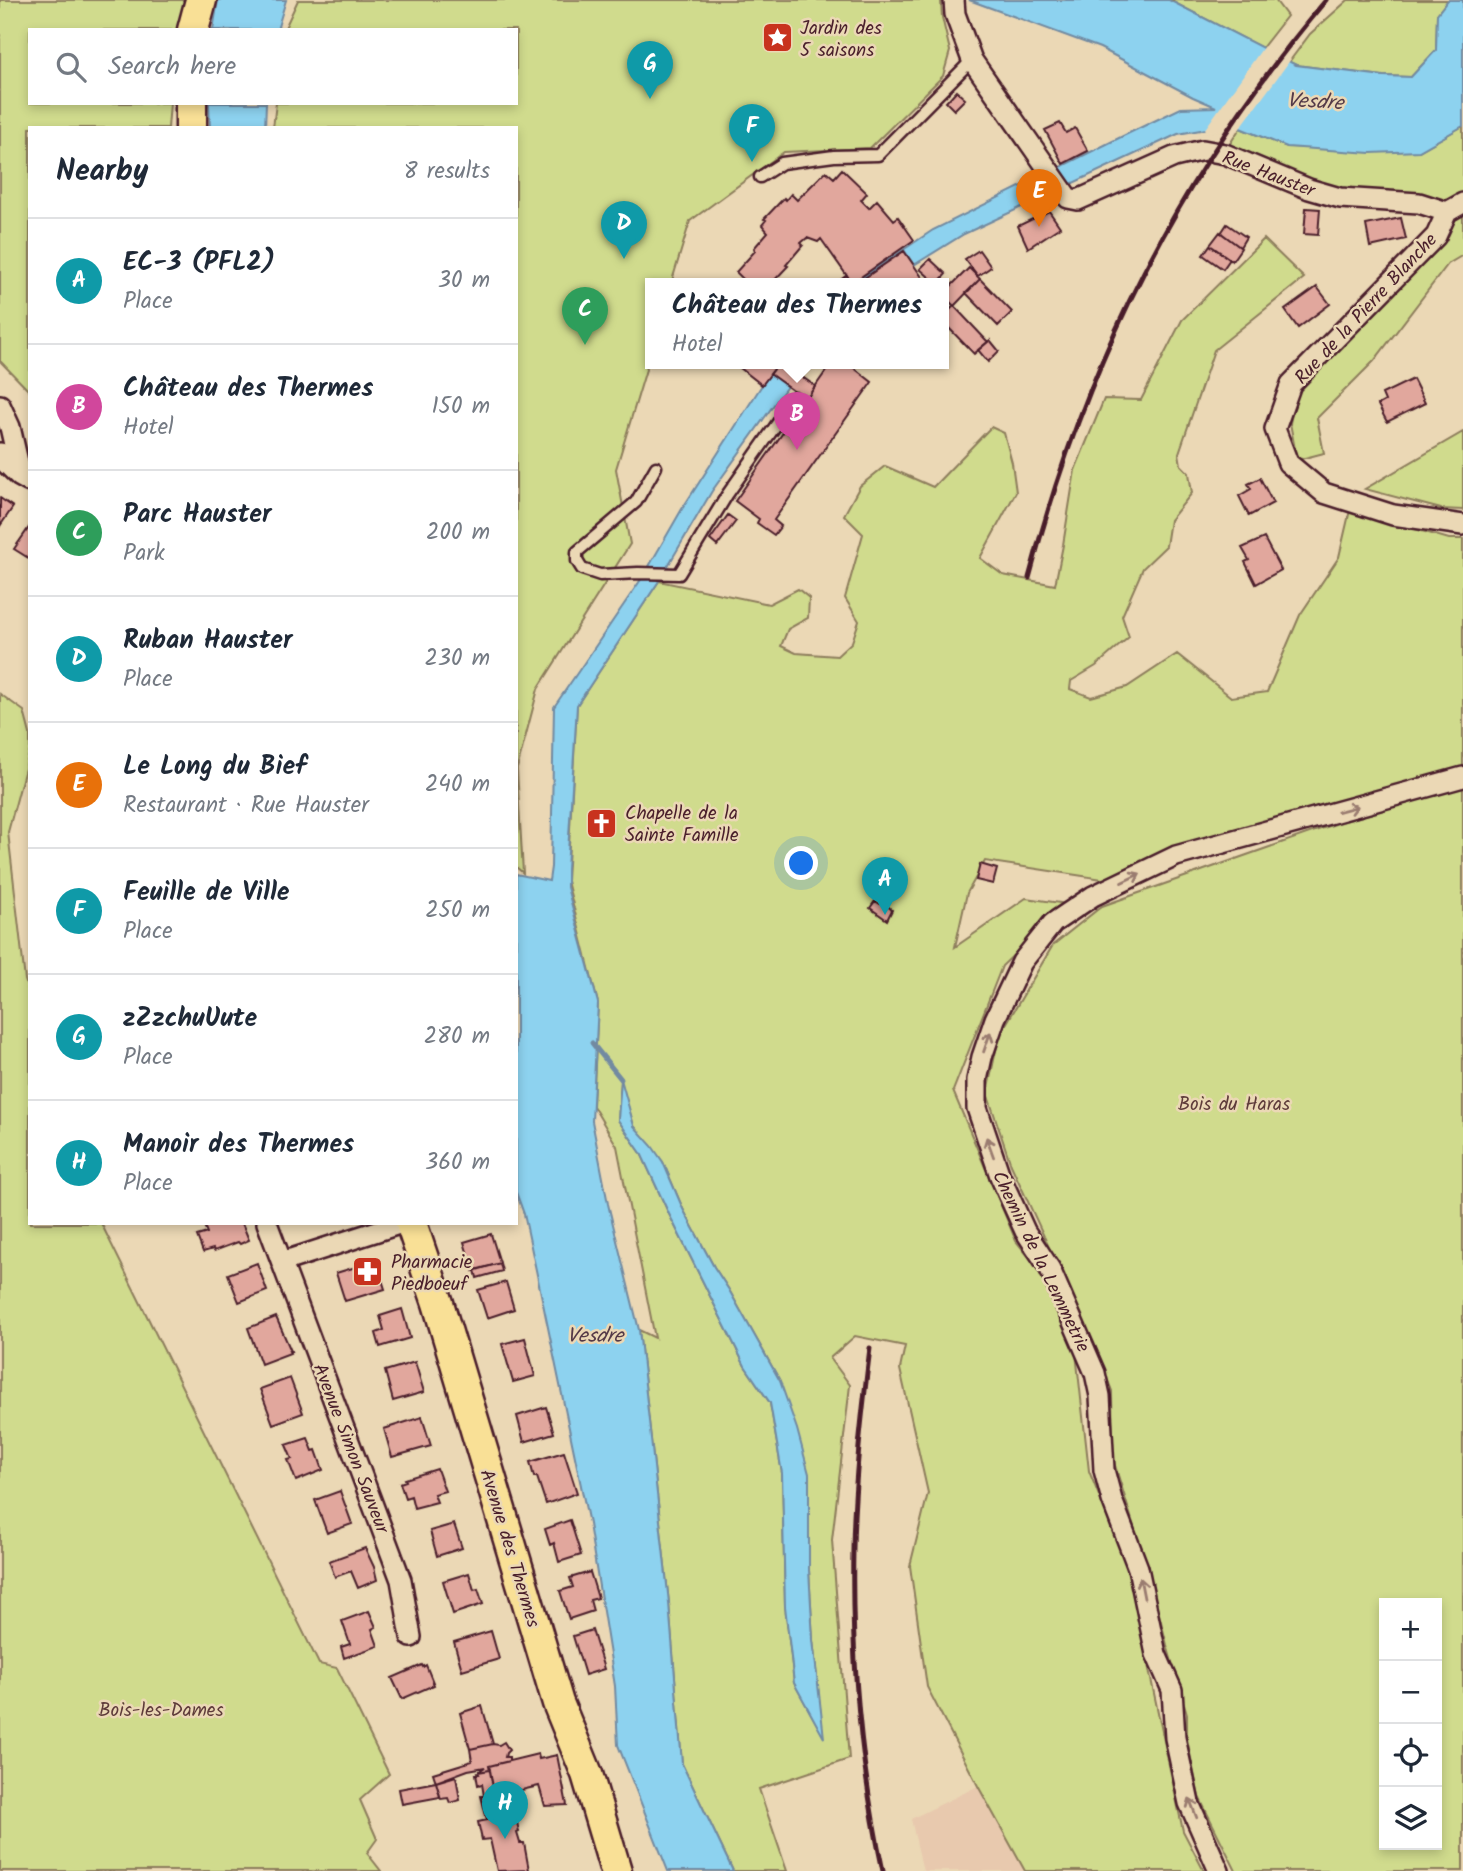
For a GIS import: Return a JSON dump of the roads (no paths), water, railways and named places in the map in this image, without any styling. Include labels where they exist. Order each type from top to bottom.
[{"type":"main road","points":[[194,28],[201,0]]},
{"type":"main road","points":[[191,105],[191,126]]},
{"type":"main road","name":"Avenue des Thermes","points":[[412,1225],[438,1303],[558,1703],[587,1774],[616,1871]]},
{"type":"street","points":[[954,5],[972,61]]},
{"type":"street","name":"Rue Hauster","points":[[972,61],[1068,198],[1079,200],[1174,157],[1203,150],[1225,155],[1308,190],[1340,198],[1455,208]]},
{"type":"street","name":"Rue de la Pierre Blanche","points":[[1455,208],[1436,236],[1291,384],[1275,429],[1287,463],[1324,493],[1393,515],[1463,525]]},
{"type":"street","points":[[0,405],[26,478]]},
{"type":"street","points":[[0,455],[26,478]]},
{"type":"street","name":"Chemin de la Lemmetrie","points":[[1219,1871],[1189,1802],[1175,1738],[1172,1690],[1156,1654],[1139,1568],[1112,1500],[1104,1470],[1100,1396],[1095,1373],[1050,1269],[1025,1231],[1000,1176],[977,1108],[977,1080],[982,1057],[995,1018],[1022,962],[1053,923],[1093,896],[1176,856],[1463,777]]},
{"type":"street","name":"Avenue Simon Sauveur","points":[[268,1225],[401,1580],[411,1637]]},
{"type":"street","points":[[282,1262],[396,1225]]},
{"type":"lane","points":[[760,177],[782,163],[834,156],[878,155],[972,61]]},
{"type":"lane","points":[[656,467],[636,502],[577,552],[577,561],[582,569],[600,575],[678,574],[727,495],[795,398]]},
{"type":"water","points":[[218,0],[286,0],[278,28],[213,28]]},
{"type":"water","name":"Vesdre","points":[[969,0],[1169,0],[1296,65],[1411,77],[1436,50],[1437,14],[1448,0],[1463,0],[1463,126],[1419,151],[1371,153],[1287,147],[1234,124],[1178,134],[964,234],[914,265],[904,250],[861,278],[933,230],[1181,108],[1216,107],[1100,48]]},
{"type":"water","points":[[209,105],[266,105],[265,126],[210,126]]},
{"type":"water","name":"Vesdre","points":[[774,369],[799,369],[712,491],[659,581],[577,705],[567,887],[598,1003],[592,1121],[608,1204],[639,1330],[669,1603],[682,1764],[733,1871],[668,1871],[618,1745],[615,1686],[589,1524],[524,1214],[518,1198],[518,874],[549,881],[554,707],[644,575],[682,509]]},
{"type":"water","points":[[621,1079],[634,1126],[663,1162],[683,1209],[780,1381],[797,1429],[809,1474],[809,1570],[813,1640],[824,1738],[794,1683],[785,1606],[782,1473],[770,1403],[745,1366],[641,1153],[618,1120]]},
{"type":"waterway","points":[[592,1043],[621,1079]]},
{"type":"railway","points":[[1029,578],[1052,497],[1079,420],[1110,344],[1144,272],[1183,201],[1226,132],[1326,0]]},
{"type":"railway","points":[[870,1348],[855,1499],[854,1630],[863,1751],[883,1871]]},
{"type":"place","name":"Jardin des 5 saisons","points":[[777,38]]},
{"type":"place","name":"zZzchuUute","points":[[650,99]]},
{"type":"place","name":"Feuille de Ville","points":[[752,162]]},
{"type":"place","name":"Le Long du Bief","points":[[1039,227]]},
{"type":"place","name":"Ruban Hauster","points":[[624,259]]},
{"type":"place","name":"Parc Hauster","points":[[585,345]]},
{"type":"place","name":"Château des Thermes","points":[[797,450]]},
{"type":"place","name":"Chapelle de la Sainte Famille","points":[[602,823]]},
{"type":"place","name":"EC-3 (PFL2)","points":[[885,915]]},
{"type":"place","name":"Pharmacie Piedboeuf","points":[[368,1272]]},
{"type":"place","name":"Manoir des Thermes","points":[[505,1839]]},
{"type":"park label","name":"Bois du Haras","points":[[1234,1103]]},
{"type":"park label","name":"Bois-les-Dames","points":[[161,1709]]}]
